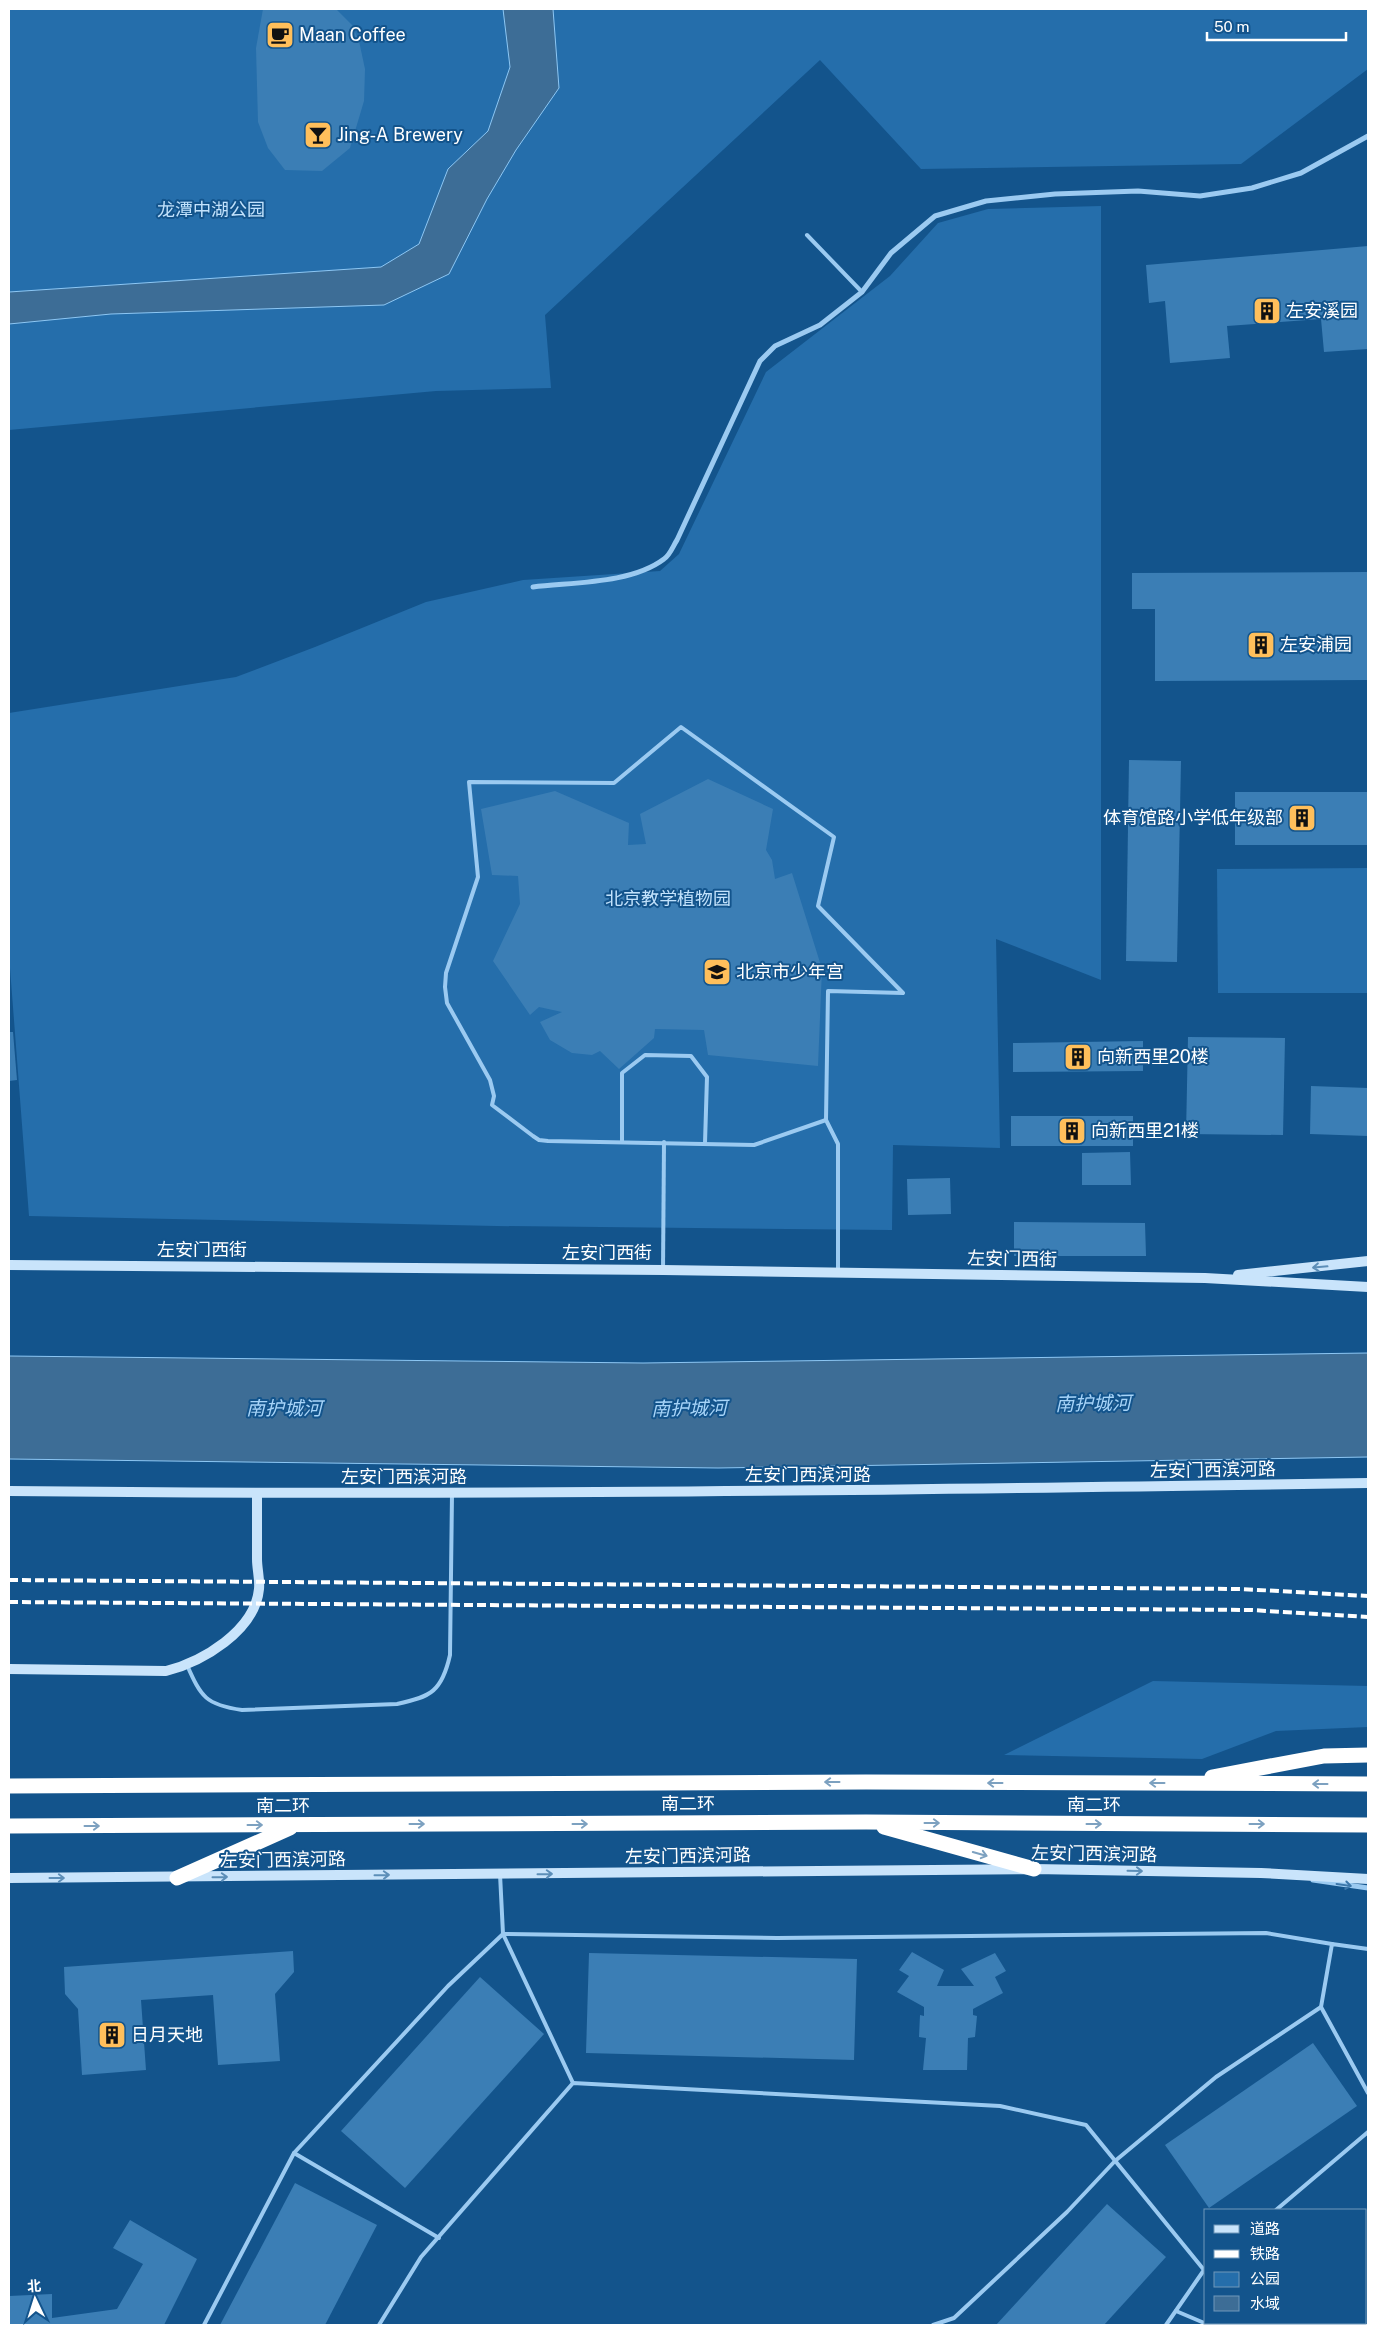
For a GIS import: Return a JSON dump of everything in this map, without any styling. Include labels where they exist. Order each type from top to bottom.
[{"type":"highway","points":[[1177,1784],[1324,1756],[1368,1755]]},
{"type":"highway","name":"南二环","points":[[9,1786],[866,1782],[1368,1784]]},
{"type":"highway","points":[[866,1822],[1034,1869]]},
{"type":"highway","name":"南二环","points":[[9,1826],[866,1822],[1368,1825]]},
{"type":"highway","points":[[177,1878],[297,1825]]},
{"type":"street","points":[[533,587],[617,578],[644,571],[666,558],[678,540],[760,362],[775,346],[820,325],[862,292],[891,254],[935,216],[986,201],[1055,194],[1138,191],[1200,196],[1252,188],[1301,173],[1368,136]]},
{"type":"street","name":"左安门西街","points":[[1205,1278],[1368,1261]]},
{"type":"street","name":"左安门西街","points":[[9,1265],[838,1272],[1205,1278],[1368,1287]]},
{"type":"street","name":"左安门西滨河路","points":[[9,1491],[452,1494],[947,1490],[1368,1483]]},
{"type":"street","points":[[9,1669],[166,1671],[187,1666],[215,1651],[249,1615],[259,1590],[257,1494]]},
{"type":"street","name":"左安门西滨河路","points":[[9,1878],[1034,1869],[1261,1873],[1368,1879]]},
{"type":"street","points":[[1261,1873],[1368,1888]]},
{"type":"lane","points":[[807,235],[862,292]]},
{"type":"lane","points":[[826,1120],[754,1145],[539,1140],[492,1105],[494,1096],[490,1080],[446,1003],[446,973],[478,877],[469,782],[614,783],[681,727],[834,837],[818,906],[903,993],[828,990],[826,1120],[838,1144],[838,1272]]},
{"type":"lane","points":[[622,1142],[622,1073],[645,1055],[691,1056],[707,1077],[705,1143]]},
{"type":"lane","points":[[663,1270],[664,1142]]},
{"type":"lane","points":[[187,1666],[199,1692],[219,1707],[242,1710],[397,1704],[422,1699],[435,1688],[445,1675],[450,1655],[452,1494]]},
{"type":"lane","points":[[500,1874],[503,1934],[573,2083]]},
{"type":"lane","points":[[204,2325],[294,2153],[448,1986],[503,1934],[777,1938],[1266,1933],[1368,1949]]},
{"type":"lane","points":[[1332,1944],[1321,2007],[1368,2093]]},
{"type":"lane","points":[[933,2325],[954,2318],[1067,2212],[1114,2161],[1216,2077],[1321,2007]]},
{"type":"lane","points":[[573,2083],[1000,2106],[1086,2125],[1204,2270],[1166,2325]]},
{"type":"lane","points":[[379,2325],[422,2258],[573,2083]]},
{"type":"lane","points":[[1277,2209],[1368,2132]]},
{"type":"lane","points":[[294,2153],[439,2238]]},
{"type":"lane","points":[[1176,2311],[1204,2323]]},
{"type":"green space","name":"龙潭中湖公园","points":[[9,9],[1368,9],[1368,69],[1241,164],[921,169],[820,60],[545,315],[551,388],[436,391],[9,430]]},
{"type":"green space","name":"北京教学植物园","points":[[1101,206],[1101,980],[996,939],[1000,1148],[893,1145],[892,1230],[496,1226],[29,1216],[9,955],[9,713],[236,677],[426,602],[523,580],[660,571],[679,554],[766,372],[890,276],[938,223],[988,209]]},
{"type":"green space","points":[[1368,868],[1368,993],[1218,993],[1217,869]]},
{"type":"green space","points":[[1153,1681],[1368,1686],[1368,1727],[1276,1731],[1202,1759],[1004,1755]]},
{"type":"water","points":[[503,9],[553,9],[559,88],[516,150],[487,199],[449,274],[384,305],[111,314],[9,324],[9,292],[381,267],[419,244],[448,169],[488,131],[510,67]]},
{"type":"water","name":"南护城河","points":[[1368,1353],[1368,1457],[718,1468],[9,1459],[9,1356],[643,1363]]},
{"type":"building","points":[[263,9],[336,9],[352,25],[359,41],[365,69],[364,101],[350,148],[322,171],[285,170],[268,148],[258,122],[256,48]]},
{"type":"building","name":"左安溪园","points":[[1368,246],[1368,349],[1324,352],[1321,319],[1227,326],[1230,358],[1170,363],[1165,301],[1149,303],[1146,265]]},
{"type":"building","name":"左安浦园","points":[[1368,572],[1368,680],[1155,681],[1155,609],[1132,609],[1132,573]]},
{"type":"building","points":[[1129,760],[1181,761],[1177,962],[1126,961]]},
{"type":"building","points":[[708,779],[773,809],[766,850],[772,860],[775,879],[792,873],[822,969],[818,1066],[708,1055],[704,1030],[655,1029],[654,1038],[619,1069],[600,1051],[592,1055],[572,1053],[550,1040],[540,1022],[562,1012],[539,1007],[530,1015],[493,961],[520,904],[518,876],[492,875],[481,809],[555,791],[629,823],[628,845],[646,844],[640,814]]},
{"type":"building","name":"体育馆路小学低年级部","points":[[1235,792],[1368,792],[1368,845],[1235,845]]},
{"type":"building","points":[[9,1032],[13,1032],[17,1080],[9,1081]]},
{"type":"building","points":[[1188,1037],[1285,1038],[1283,1135],[1186,1134]]},
{"type":"building","name":"向新西里20楼","points":[[1143,1041],[1143,1071],[1013,1072],[1013,1043]]},
{"type":"building","points":[[1311,1086],[1368,1088],[1368,1136],[1310,1134]]},
{"type":"building","name":"向新西里21楼","points":[[1011,1116],[1133,1116],[1133,1146],[1011,1146]]},
{"type":"building","points":[[1130,1152],[1131,1185],[1082,1185],[1082,1153]]},
{"type":"building","points":[[950,1178],[951,1214],[908,1215],[907,1179]]},
{"type":"building","points":[[1014,1222],[1145,1223],[1146,1256],[1014,1256]]},
{"type":"building","name":"日月天地","points":[[293,1951],[294,1972],[275,1994],[280,2061],[218,2065],[213,1995],[141,2000],[146,2070],[82,2075],[78,2009],[65,1994],[64,1967]]},
{"type":"building","points":[[912,1952],[944,1970],[937,1986],[974,1986],[961,1969],[995,1953],[1006,1971],[995,1977],[1003,1993],[973,2009],[973,2015],[977,2016],[975,2037],[968,2038],[967,2070],[923,2070],[926,2038],[919,2037],[920,2015],[924,2016],[924,2007],[897,1992],[909,1976],[899,1970]]},
{"type":"building","points":[[589,1953],[857,1959],[854,2060],[586,2053]]},
{"type":"building","points":[[480,1977],[544,2034],[405,2188],[341,2131]]},
{"type":"building","points":[[1313,2043],[1357,2106],[1209,2208],[1165,2145]]},
{"type":"building","points":[[295,2183],[377,2225],[325,2325],[220,2325]]},
{"type":"building","points":[[1107,2204],[1166,2257],[1104,2325],[996,2325]]},
{"type":"building","points":[[130,2220],[197,2259],[164,2325],[10,2325],[9,2296],[52,2294],[52,2318],[117,2309],[143,2264],[113,2248]]},
{"type":"railway","points":[[9,1580],[1241,1589],[1368,1596]]},
{"type":"railway","points":[[9,1602],[1251,1610],[1368,1617]]},
{"type":"place","name":"Maan Coffee","points":[[280,35]]},
{"type":"place","name":"Jing-A Brewery","points":[[318,135]]},
{"type":"place","name":"左安溪园","points":[[1267,311]]},
{"type":"place","name":"左安浦园","points":[[1261,645]]},
{"type":"place","name":"体育馆路小学低年级部","points":[[1302,818]]},
{"type":"place","name":"北京市少年宫","points":[[717,972]]},
{"type":"place","name":"向新西里20楼","points":[[1078,1057]]},
{"type":"place","name":"向新西里21楼","points":[[1072,1131]]},
{"type":"place","name":"日月天地","points":[[112,2035]]}]
